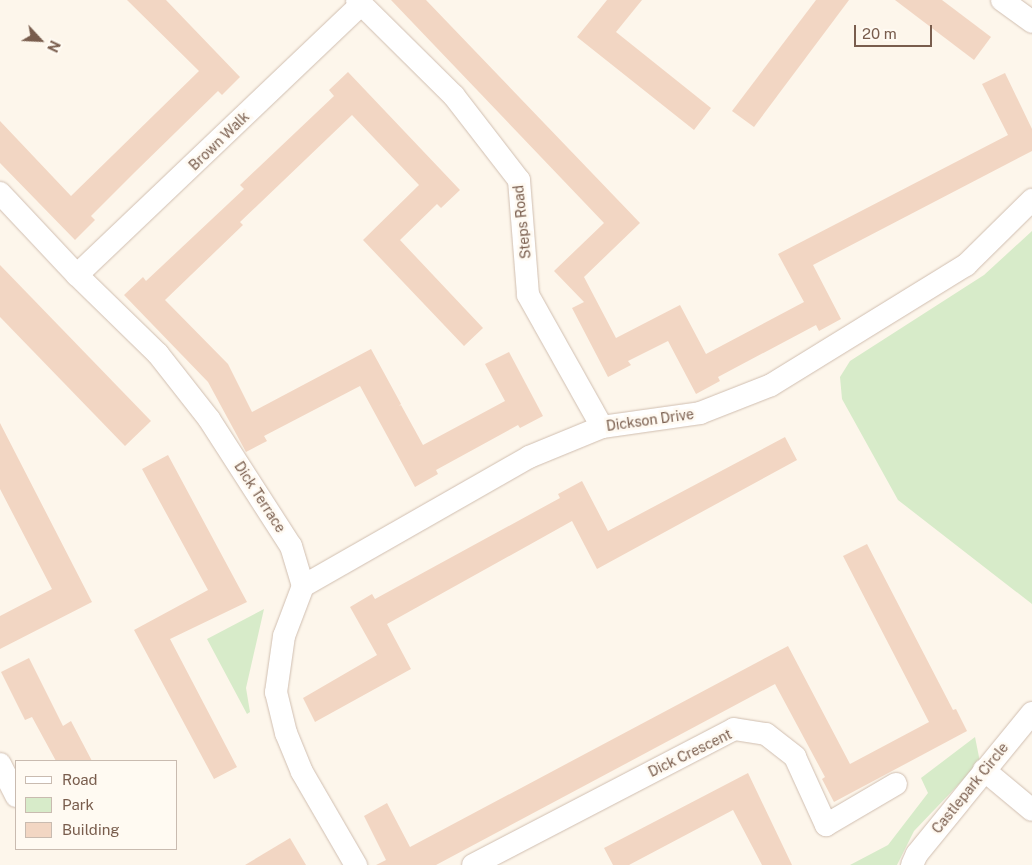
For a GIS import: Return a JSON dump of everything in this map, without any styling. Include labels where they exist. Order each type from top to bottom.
[{"type":"street","points":[[1002,0],[1032,22]]},
{"type":"street","name":"Brown Walk","points":[[77,275],[359,3]]},
{"type":"street","name":"Steps Road","points":[[359,3],[454,96],[519,180],[528,295],[602,427]]},
{"type":"street","name":"Dick Terrace","points":[[0,193],[77,275],[158,354],[209,419],[292,546],[302,586]]},
{"type":"street","name":"Dickson Drive","points":[[302,586],[529,458],[602,427],[700,413],[771,385],[966,264],[1032,200]]},
{"type":"street","points":[[302,586],[284,636],[276,692],[286,732],[302,772],[356,865]]},
{"type":"street","name":"Castlepark Circle","points":[[912,865],[916,854],[1032,713]]},
{"type":"street","name":"Dick Crescent","points":[[473,865],[734,729],[766,734],[795,756],[826,825],[896,784]]},
{"type":"street","points":[[0,764],[15,794]]},
{"type":"street","points":[[984,770],[1032,810]]},
{"type":"green space","points":[[1032,231],[1032,604],[898,500],[842,399],[840,377],[850,361],[984,275]]},
{"type":"green space","points":[[264,609],[246,688],[250,712],[247,714],[207,639]]},
{"type":"green space","points":[[975,737],[980,762],[914,831],[897,865],[850,865],[888,845],[928,793],[921,778]]},
{"type":"building","points":[[127,0],[166,0],[240,77],[222,95],[218,91],[135,172],[91,216],[95,220],[75,240],[0,163],[0,121],[71,196],[199,71]]},
{"type":"building","points":[[391,0],[426,0],[640,223],[584,277],[616,338],[680,305],[706,354],[804,302],[778,254],[1008,135],[982,84],[1005,73],[1032,129],[1032,151],[813,265],[841,319],[819,331],[816,325],[718,377],[720,381],[696,394],[668,341],[628,361],[631,365],[608,377],[572,308],[584,302],[554,271],[604,223]]},
{"type":"building","points":[[607,0],[642,0],[616,32],[711,108],[694,130],[577,37]]},
{"type":"building","points":[[816,0],[849,0],[754,127],[732,111]]},
{"type":"building","points":[[895,0],[942,0],[991,37],[974,60]]},
{"type":"building","points":[[348,72],[460,190],[441,208],[437,204],[400,240],[483,328],[464,346],[363,240],[419,185],[352,115],[240,222],[243,225],[165,300],[228,364],[252,412],[371,349],[401,404],[399,406],[401,405],[423,445],[505,401],[485,364],[509,352],[543,416],[520,428],[518,425],[436,470],[438,474],[415,487],[360,386],[264,436],[267,441],[246,452],[208,382],[124,295],[143,277],[146,281],[244,189],[240,185],[334,96],[329,90]]},
{"type":"building","points":[[0,265],[151,421],[125,446],[0,317]]},
{"type":"building","points":[[0,423],[92,602],[0,649],[0,616],[52,589],[0,489]]},
{"type":"building","points":[[785,437],[797,460],[597,569],[572,521],[387,624],[411,669],[315,722],[303,698],[377,655],[350,607],[372,594],[375,599],[560,498],[558,494],[582,481],[608,531]]},
{"type":"building","points":[[168,455],[247,602],[170,639],[237,767],[214,779],[134,630],[208,590],[142,469]]},
{"type":"building","points":[[867,544],[953,710],[956,709],[967,731],[834,802],[822,779],[825,777],[775,684],[436,865],[376,865],[386,860],[364,816],[387,803],[410,847],[788,646],[850,764],[929,722],[843,556]]},
{"type":"building","points":[[29,658],[63,726],[71,721],[91,760],[55,760],[32,717],[25,720],[1,672]]},
{"type":"building","points":[[748,773],[792,865],[762,865],[733,810],[629,865],[613,865],[604,848]]},
{"type":"building","points":[[290,838],[306,865],[245,865]]}]
